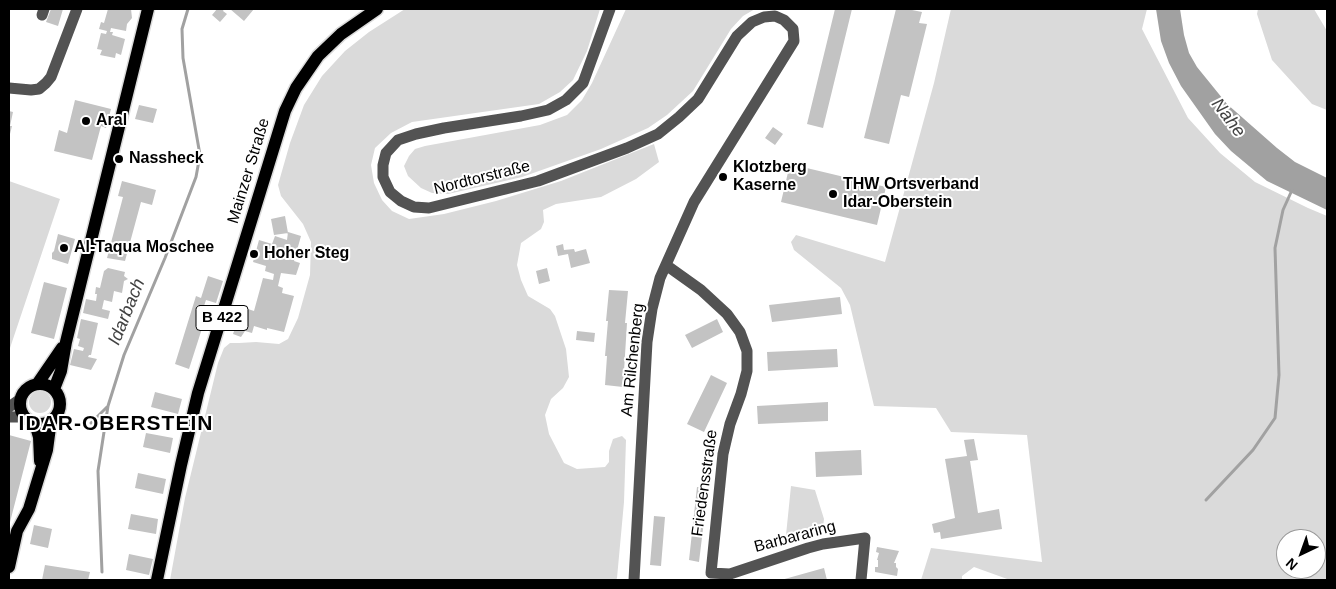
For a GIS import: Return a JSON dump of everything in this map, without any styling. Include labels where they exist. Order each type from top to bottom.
[{"type":"main road","points":[[54,389],[61,371],[66,342],[148,9]]},
{"type":"main road","name":"Mainzer Straße","points":[[157,580],[198,393],[285,112],[302,78],[324,50],[352,25],[377,9]]},
{"type":"main road","points":[[38,383],[66,342]]},
{"type":"main road","points":[[29,420],[43,424],[52,420],[57,415],[60,406],[59,398],[54,389],[49,385],[38,383],[26,388],[14,403],[29,420],[39,437],[40,471]]},
{"type":"main road","points":[[9,567],[17,531],[29,509],[47,450],[52,420]]},
{"type":"street","points":[[9,88],[31,90],[39,88],[46,83],[51,77],[77,9]]},
{"type":"street","name":"Nordtorstraße","points":[[610,9],[583,83],[566,100],[548,110],[444,128],[398,140],[386,154],[382,165],[383,178],[390,192],[401,201],[414,207],[429,208],[538,181],[627,148],[658,134],[679,118],[698,99],[737,36],[752,22],[764,17],[775,16],[784,20],[793,29]]},
{"type":"street","name":"Am Rilchenberg","points":[[634,580],[648,342],[652,309],[660,278],[694,202],[794,41],[793,29]]},
{"type":"street","name":"Friedensstraße","points":[[666,265],[701,290],[727,314],[740,332],[747,352],[745,376],[723,454],[711,573],[730,577]]},
{"type":"street","points":[[9,417],[29,420]]},
{"type":"street","name":"Barbararing","points":[[730,577],[808,548],[865,538],[861,580]]},
{"type":"shaded area","points":[[405,9],[600,9],[587,51],[573,80],[560,92],[539,104],[412,122],[391,133],[375,148],[371,165],[374,183],[382,200],[392,211],[409,219],[444,214],[496,201],[561,181],[654,144],[659,162],[636,179],[601,197],[556,204],[543,210],[544,222],[541,229],[521,243],[517,265],[528,296],[550,309],[555,316],[566,349],[569,377],[563,388],[551,399],[545,415],[549,434],[564,463],[577,469],[605,467],[609,462],[609,451],[613,439],[622,436],[626,440],[624,502],[617,578],[616,580],[170,580],[185,498],[218,363],[224,348],[230,343],[256,342],[279,344],[288,339],[298,318],[310,275],[311,242],[303,224],[281,196],[278,185],[290,143],[304,105],[322,76],[345,51],[369,32]]},
{"type":"shaded area","points":[[626,9],[755,9],[743,16],[731,29],[693,91],[667,115],[648,128],[601,149],[522,177],[448,194],[432,193],[421,188],[408,176],[404,166],[415,149],[540,125],[567,115],[582,100],[592,83]]},
{"type":"shaded area","points":[[951,9],[1147,9],[1142,29],[1188,118],[1220,153],[1255,182],[1327,216],[1327,580],[1010,580],[974,567],[962,576],[962,580],[921,580],[931,548],[1042,562],[1027,435],[951,432],[936,408],[874,406],[850,305],[841,288],[794,250],[791,242],[796,235],[885,262],[934,83]]},
{"type":"shaded area","points":[[1258,9],[1314,9],[1327,31],[1327,110],[1312,104],[1272,60],[1257,14]]},
{"type":"shaded area","points":[[9,181],[60,199],[9,351]]},
{"type":"shaded area","points":[[40,391],[48,394],[51,402],[48,410],[40,413],[32,410],[29,402],[32,394]]},
{"type":"shaded area","points":[[791,486],[815,490],[824,519],[823,527],[816,536],[785,545]]},
{"type":"water","name":"Nahe","points":[[1156,9],[1180,9],[1189,53],[1197,67],[1227,104],[1295,162],[1327,178],[1327,210],[1267,181],[1231,151],[1215,134],[1181,86],[1169,63],[1161,41]]},
{"type":"building","points":[[51,9],[63,9],[58,26],[46,22]]},
{"type":"building","points":[[108,9],[131,9],[132,18],[127,24],[126,31],[111,28],[110,32],[113,32],[112,35],[125,39],[121,55],[116,53],[115,58],[100,55],[102,50],[97,49],[101,33],[106,34],[107,31],[99,29],[101,22],[104,23]]},
{"type":"building","points":[[217,9],[224,9],[223,11],[227,14],[220,22],[212,15]]},
{"type":"building","points":[[230,9],[254,9],[244,21]]},
{"type":"building","points":[[835,9],[852,9],[823,128],[807,124]]},
{"type":"building","points":[[896,9],[922,12],[919,23],[927,24],[909,97],[901,95],[889,144],[864,138]]},
{"type":"building","points":[[75,100],[111,109],[106,128],[101,126],[92,160],[54,151],[59,130],[67,133]]},
{"type":"building","points":[[139,105],[157,109],[153,123],[135,119]]},
{"type":"building","points":[[9,111],[13,112],[9,138]]},
{"type":"building","points":[[773,127],[783,134],[775,145],[765,138]]},
{"type":"building","name":"THW Ortsverband Idar-Oberstein","points":[[790,164],[886,187],[877,225],[781,202]]},
{"type":"building","points":[[122,181],[156,190],[152,205],[141,202],[125,261],[107,258],[123,197],[118,196]]},
{"type":"building","points":[[285,216],[288,233],[274,235],[271,219]]},
{"type":"building","points":[[288,232],[301,236],[294,261],[300,263],[296,275],[281,273],[278,286],[283,288],[282,293],[294,296],[284,332],[254,326],[252,333],[245,331],[241,337],[233,334],[242,307],[254,311],[263,278],[273,280],[274,274],[265,271],[266,266],[253,262],[259,240],[272,244],[275,236],[287,240]]},
{"type":"building","name":"Al-Taqua Moschee","points":[[58,234],[75,239],[68,264],[52,259]]},
{"type":"building","points":[[563,244],[564,250],[574,249],[575,252],[586,249],[590,263],[571,268],[568,254],[558,256],[556,246]]},
{"type":"building","points":[[108,268],[125,272],[124,276],[128,279],[124,281],[122,293],[114,291],[112,302],[104,300],[102,309],[110,311],[108,319],[83,313],[86,299],[96,301],[96,287],[100,288],[104,271]]},
{"type":"building","points":[[547,268],[550,281],[539,284],[536,271]]},
{"type":"building","points":[[208,276],[223,281],[216,303],[206,300],[201,315],[206,316],[189,369],[175,364],[196,296],[201,298]]},
{"type":"building","points":[[44,282],[67,288],[54,339],[31,333]]},
{"type":"building","points":[[609,290],[628,291],[623,387],[605,385],[608,321],[606,321]]},
{"type":"building","points":[[840,297],[842,314],[772,322],[769,305]]},
{"type":"building","points":[[81,319],[98,323],[91,355],[88,357],[97,359],[91,370],[70,365],[74,349],[83,351],[84,348],[78,346],[80,339],[77,338]]},
{"type":"building","points":[[717,319],[723,332],[692,348],[685,335]]},
{"type":"building","points":[[577,331],[595,333],[594,342],[576,340]]},
{"type":"building","points":[[837,349],[838,367],[768,371],[767,352]]},
{"type":"building","points":[[711,375],[727,383],[704,432],[687,424]]},
{"type":"building","points":[[155,392],[182,399],[178,414],[151,407]]},
{"type":"building","points":[[828,402],[828,421],[758,424],[757,406]]},
{"type":"building","points":[[146,433],[173,438],[170,453],[143,447]]},
{"type":"building","points":[[9,435],[31,441],[9,526]]},
{"type":"building","points":[[974,439],[978,460],[970,461],[978,513],[999,509],[1002,529],[941,539],[940,532],[934,533],[932,524],[955,518],[945,459],[967,456],[964,440]]},
{"type":"building","points":[[861,450],[862,475],[816,477],[815,452]]},
{"type":"building","points":[[138,473],[166,479],[163,494],[135,488]]},
{"type":"building","points":[[697,487],[708,488],[699,562],[689,560]]},
{"type":"building","points":[[131,514],[158,519],[156,534],[128,529]]},
{"type":"building","points":[[654,516],[665,517],[661,566],[650,565]]},
{"type":"building","points":[[34,525],[52,529],[48,548],[30,544]]},
{"type":"building","points":[[877,547],[899,551],[894,563],[896,563],[898,569],[897,576],[875,572],[875,567],[878,567],[879,553],[876,552]]},
{"type":"building","points":[[129,554],[153,559],[149,575],[126,570]]},
{"type":"building","points":[[45,565],[90,572],[88,580],[42,580]]},
{"type":"building","points":[[824,568],[827,580],[781,580]]},
{"type":"waterway","name":"Idarbach","points":[[102,572],[98,471],[108,406],[124,355],[165,258],[196,177],[200,155],[183,58],[182,29],[188,9]]},
{"type":"waterway","points":[[1206,500],[1253,450],[1275,418],[1279,375],[1275,248],[1283,210],[1292,190]]},
{"type":"waterway","points":[[91,423],[107,407]]},
{"type":"place","name":"Aral","points":[[86,121]]},
{"type":"place","name":"Nassheck","points":[[119,159]]},
{"type":"place","name":"Klotzberg Kaserne","points":[[723,177]]},
{"type":"place","name":"THW Ortsverband Idar-Oberstein","points":[[833,194]]},
{"type":"place","name":"Al-Taqua Moschee","points":[[64,248]]},
{"type":"place","name":"Hoher Steg","points":[[254,254]]},
{"type":"district","name":"IDAR-OBERSTEIN","points":[[116,424]]}]
